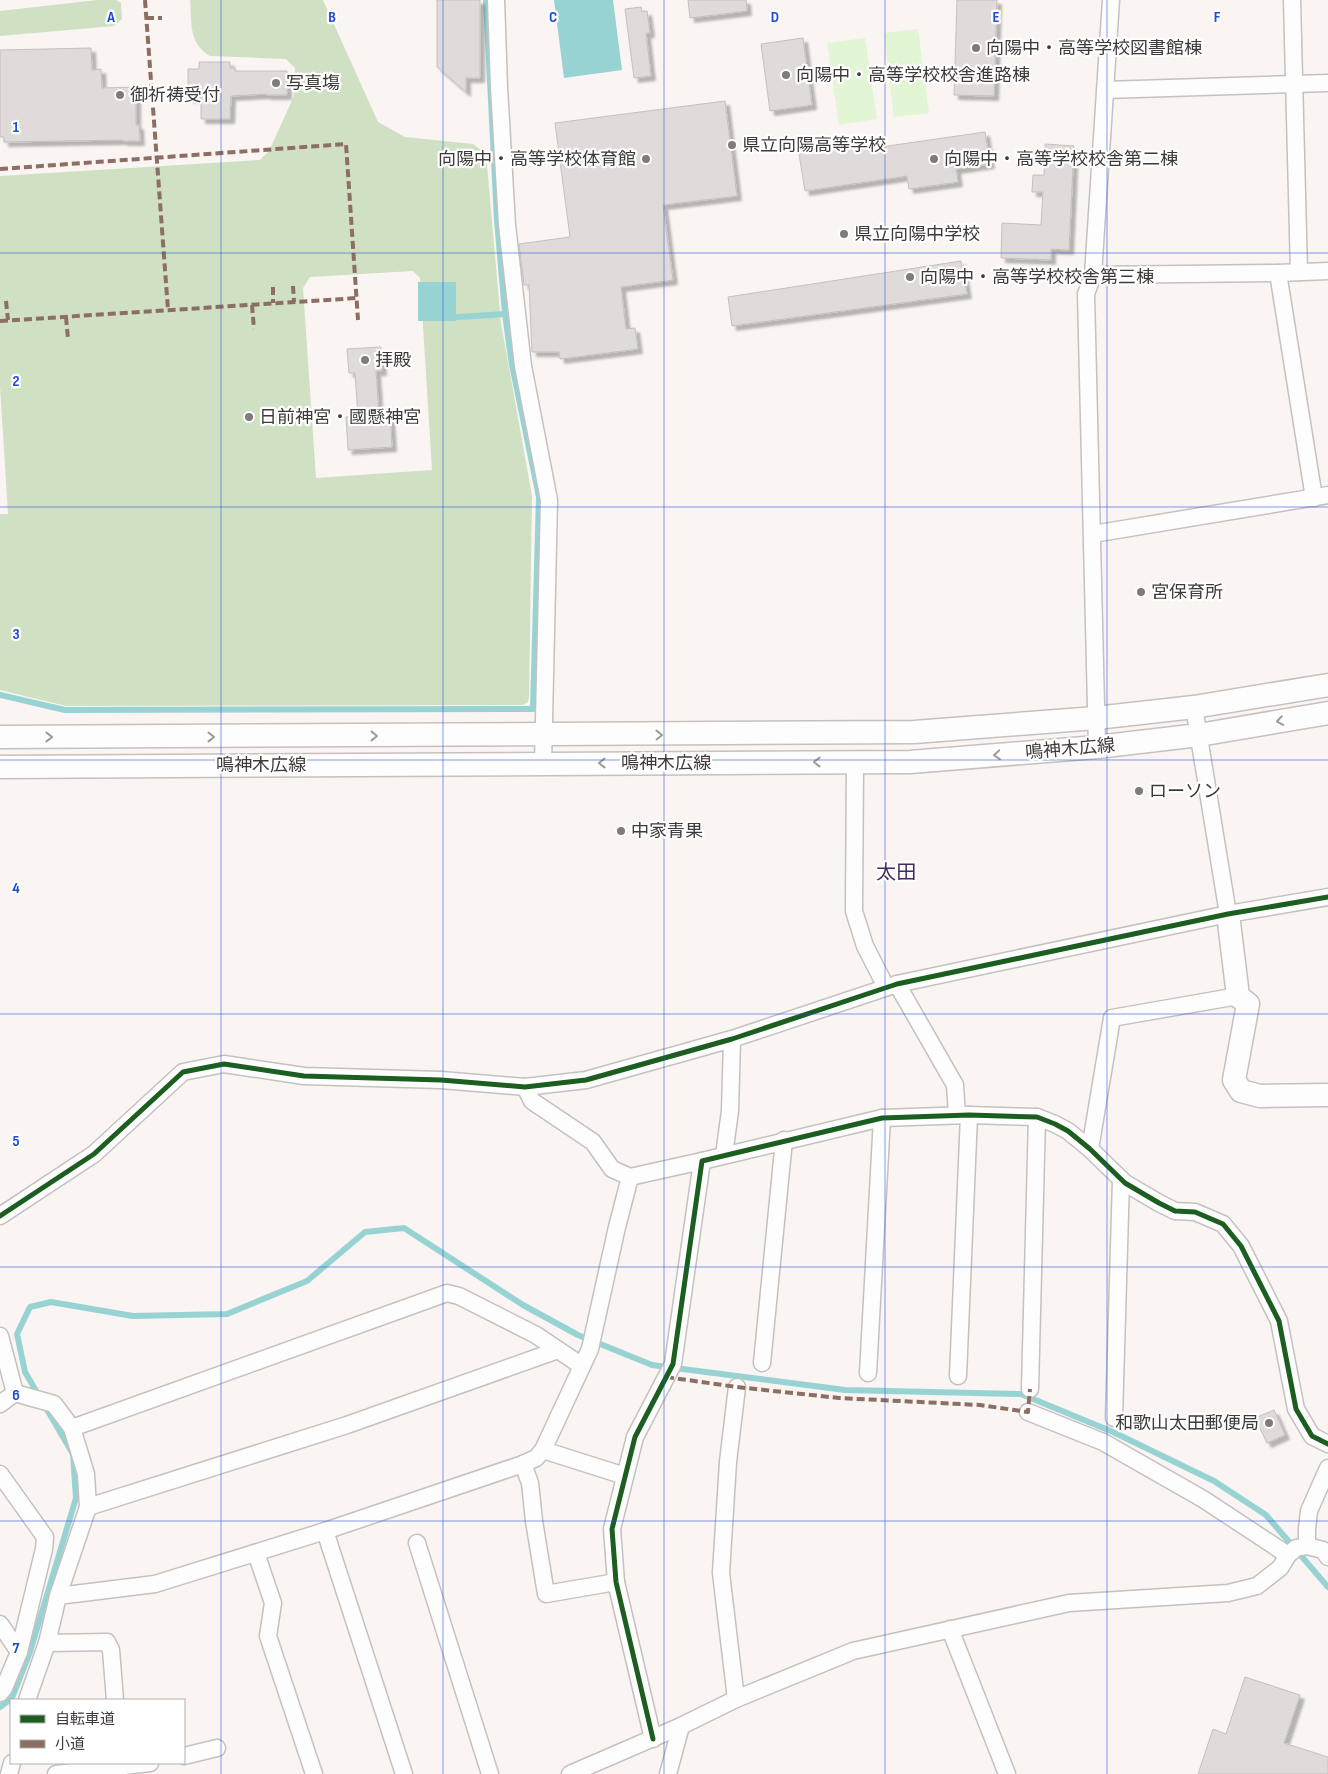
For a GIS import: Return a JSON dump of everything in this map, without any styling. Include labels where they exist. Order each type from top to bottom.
[{"type":"main road","name":"鳴神木広線","points":[[0,738],[544,736],[914,732],[1096,718],[1194,707],[1328,685]]},
{"type":"main road","name":"鳴神木広線","points":[[0,767],[910,762],[1096,747],[1199,735],[1328,713]]},
{"type":"main road","points":[[1228,914],[1238,996],[1248,1004],[1234,1080],[1241,1091],[1260,1096],[1328,1095]]},
{"type":"street","points":[[496,0],[507,225],[523,366],[549,500],[543,764]]},
{"type":"street","points":[[1096,747],[1093,534],[1086,294],[1093,275],[1111,0]]},
{"type":"street","points":[[1292,0],[1299,272]]},
{"type":"street","points":[[1104,90],[1328,83]]},
{"type":"street","points":[[1093,275],[1328,271]]},
{"type":"street","points":[[1093,534],[1321,497],[1278,273]]},
{"type":"street","points":[[1194,707],[1228,914]]},
{"type":"street","points":[[855,762],[854,910],[865,946],[955,1085],[963,1115],[958,1376]]},
{"type":"street","points":[[0,1216],[94,1154],[183,1072],[224,1064],[304,1076],[441,1080],[525,1087],[586,1080],[732,1039],[891,985],[1228,914],[1328,897]]},
{"type":"street","points":[[1090,1149],[1112,1018],[1238,996]]},
{"type":"street","points":[[724,1155],[730,1111],[732,1039]]},
{"type":"street","points":[[525,1087],[532,1101],[593,1142],[612,1169],[630,1177],[882,1118],[963,1115],[1037,1117],[1055,1124],[1068,1131],[1090,1149],[1121,1179],[1159,1203],[1176,1211],[1195,1212],[1223,1224],[1241,1246],[1279,1321],[1296,1409],[1312,1436],[1328,1444]]},
{"type":"street","points":[[1030,1389],[1037,1117]]},
{"type":"street","points":[[868,1373],[882,1118]]},
{"type":"street","points":[[762,1364],[784,1140]]},
{"type":"street","points":[[653,1738],[616,1582],[612,1529],[635,1437],[673,1364],[702,1160]]},
{"type":"street","points":[[58,1596],[154,1584],[325,1531],[536,1458],[543,1450],[590,1349],[630,1177]]},
{"type":"street","points":[[1114,1418],[1121,1179]]},
{"type":"street","points":[[72,1428],[447,1293],[468,1300],[536,1335],[582,1366]]},
{"type":"street","points":[[0,1336],[15,1392]]},
{"type":"street","points":[[88,1507],[347,1425],[558,1350]]},
{"type":"street","points":[[736,1698],[721,1573],[728,1462],[737,1387]]},
{"type":"street","points":[[0,1404],[15,1392]]},
{"type":"street","points":[[15,1392],[54,1404],[72,1428],[86,1474],[88,1507],[58,1596],[47,1643],[27,1699]]},
{"type":"street","points":[[1028,1412],[1103,1442],[1203,1499],[1288,1555]]},
{"type":"street","points":[[543,1450],[625,1476]]},
{"type":"street","points":[[523,1464],[530,1483],[546,1594],[616,1582]]},
{"type":"street","points":[[1308,1546],[1309,1510],[1328,1468]]},
{"type":"street","points":[[0,1474],[45,1537],[44,1549],[19,1652],[4,1688],[0,1693]]},
{"type":"street","points":[[325,1531],[404,1774]]},
{"type":"street","points":[[417,1543],[490,1774]]},
{"type":"street","points":[[570,1774],[681,1726],[736,1698],[853,1651],[1069,1603],[1228,1593],[1257,1586],[1280,1568],[1288,1555],[1296,1548],[1308,1546],[1323,1550],[1328,1557]]},
{"type":"street","points":[[256,1553],[273,1604],[268,1636],[314,1774]]},
{"type":"street","points":[[0,1624],[19,1652]]},
{"type":"street","points":[[950,1629],[1007,1774]]},
{"type":"street","points":[[47,1643],[107,1642],[111,1650],[114,1699]]},
{"type":"street","points":[[668,1774],[681,1726]]},
{"type":"street","points":[[185,1756],[217,1748]]},
{"type":"street","points":[[56,1774],[144,1764]]},
{"type":"green space","points":[[97,0],[116,0],[121,3],[122,19],[114,26],[0,36],[0,11]]},
{"type":"green space","name":"日前神宮・國懸神宮","points":[[190,0],[323,0],[378,122],[405,137],[473,144],[486,154],[501,323],[532,496],[529,696],[528,702],[523,705],[66,706],[0,690],[0,514],[8,514],[0,387],[0,176],[260,160],[269,151],[294,96],[295,68],[286,59],[210,56],[198,45],[192,32]],"holes":[[[413,271],[420,278],[432,470],[316,478],[303,288],[310,277]]]},
{"type":"green space","points":[[918,29],[929,113],[894,117],[884,33]]},
{"type":"green space","points":[[865,38],[877,119],[839,125],[827,43]]},
{"type":"water","points":[[554,0],[613,0],[622,70],[564,78]]},
{"type":"water","points":[[418,282],[456,282],[456,321],[418,321]]},
{"type":"building","points":[[437,0],[480,0],[480,78],[466,78],[466,92],[437,67]]},
{"type":"building","points":[[688,0],[746,0],[747,11],[690,18]]},
{"type":"building","name":"向陽中・高等学校図書館棟","points":[[957,0],[997,0],[994,96],[954,95]]},
{"type":"building","points":[[641,7],[642,12],[647,11],[650,33],[646,33],[651,76],[634,78],[625,9]]},
{"type":"building","name":"向陽中・高等学校校舎進路棟","points":[[803,38],[812,105],[770,111],[761,44]]},
{"type":"building","points":[[91,48],[92,70],[101,69],[102,88],[136,87],[136,125],[139,125],[140,141],[4,142],[4,137],[0,137],[0,50]]},
{"type":"building","points":[[199,62],[230,62],[230,68],[235,68],[235,71],[287,71],[287,95],[231,96],[230,119],[201,119],[201,98],[188,98],[188,69],[199,69]]},
{"type":"building","points":[[725,101],[737,196],[663,205],[673,280],[621,287],[626,329],[635,328],[638,349],[560,359],[559,352],[532,352],[529,285],[524,285],[519,244],[570,237],[555,123]]},
{"type":"building","name":"向陽中・高等学校校舎第二棟","points":[[985,132],[990,164],[956,169],[958,182],[909,189],[907,176],[805,191],[799,154],[866,144],[867,149]]},
{"type":"building","points":[[1045,144],[1074,146],[1069,250],[1051,249],[1051,260],[1001,258],[1002,223],[1041,225],[1043,192],[1032,192],[1033,175],[1044,175]]},
{"type":"building","name":"向陽中・高等学校校舎第三棟","points":[[961,261],[967,294],[732,326],[728,297]]},
{"type":"building","points":[[381,347],[382,371],[376,371],[379,415],[390,414],[392,447],[348,450],[346,417],[358,416],[355,373],[349,373],[347,349]]},
{"type":"building","points":[[1274,1410],[1285,1435],[1267,1443],[1255,1418]]},
{"type":"building","points":[[1245,1677],[1300,1695],[1284,1743],[1328,1757],[1328,1774],[1198,1774],[1213,1729],[1226,1734]]},
{"type":"waterway","points":[[458,317],[505,314],[497,220],[486,0]]},
{"type":"waterway","points":[[0,695],[65,710],[533,709],[539,497],[512,365],[505,314]]},
{"type":"waterway","points":[[11,1699],[30,1652],[76,1498],[73,1454],[25,1372],[17,1334],[30,1307],[51,1302],[133,1316],[227,1314],[307,1281],[365,1232],[404,1228],[523,1305],[578,1335],[652,1365],[845,1390],[1021,1394],[1113,1432],[1214,1481],[1266,1515],[1328,1587]]},
{"type":"waterway","points":[[0,1707],[10,1700]]},
{"type":"marked path","points":[[145,0],[168,310]]},
{"type":"marked path","points":[[146,18],[162,18]]},
{"type":"marked path","points":[[0,169],[346,144],[358,320]]},
{"type":"marked path","points":[[293,286],[294,302]]},
{"type":"marked path","points":[[273,287],[273,303]]},
{"type":"marked path","points":[[0,321],[357,298]]},
{"type":"marked path","points":[[6,301],[8,320]]},
{"type":"marked path","points":[[252,305],[254,329]]},
{"type":"marked path","points":[[66,317],[68,339]]},
{"type":"marked path","points":[[666,1377],[839,1398],[980,1405],[1028,1412],[1030,1389]]},
{"type":"cycle path","points":[[0,1216],[94,1154],[183,1072],[224,1064],[304,1076],[441,1080],[525,1087],[586,1080],[732,1039],[897,984],[1228,914],[1328,897]]},
{"type":"cycle path","points":[[653,1739],[616,1582],[612,1529],[635,1437],[673,1364],[702,1161],[882,1118],[969,1115],[1037,1117],[1055,1124],[1068,1131],[1090,1149],[1125,1183],[1175,1211],[1195,1212],[1223,1224],[1241,1246],[1279,1321],[1296,1409],[1312,1436],[1328,1444]]},
{"type":"place","name":"向陽中・高等学校図書館棟","points":[[976,48]]},
{"type":"place","name":"向陽中・高等学校校舎進路棟","points":[[786,75]]},
{"type":"place","name":"写真塲","points":[[276,83]]},
{"type":"place","name":"御祈祷受付","points":[[120,95]]},
{"type":"place","name":"県立向陽高等学校","points":[[732,145]]},
{"type":"place","name":"向陽中・高等学校体育館","points":[[646,159]]},
{"type":"place","name":"向陽中・高等学校校舎第二棟","points":[[934,159]]},
{"type":"place","name":"県立向陽中学校","points":[[844,234]]},
{"type":"place","name":"向陽中・高等学校校舎第三棟","points":[[910,277]]},
{"type":"place","name":"拝殿","points":[[365,360]]},
{"type":"place","name":"日前神宮・國懸神宮","points":[[249,417]]},
{"type":"place","name":"宮保育所","points":[[1141,592]]},
{"type":"place","name":"ローソン","points":[[1139,791]]},
{"type":"place","name":"中家青果","points":[[621,831]]},
{"type":"place","name":"和歌山太田郵便局","points":[[1269,1423]]},
{"type":"district","name":"太田","points":[[896,873]]}]
